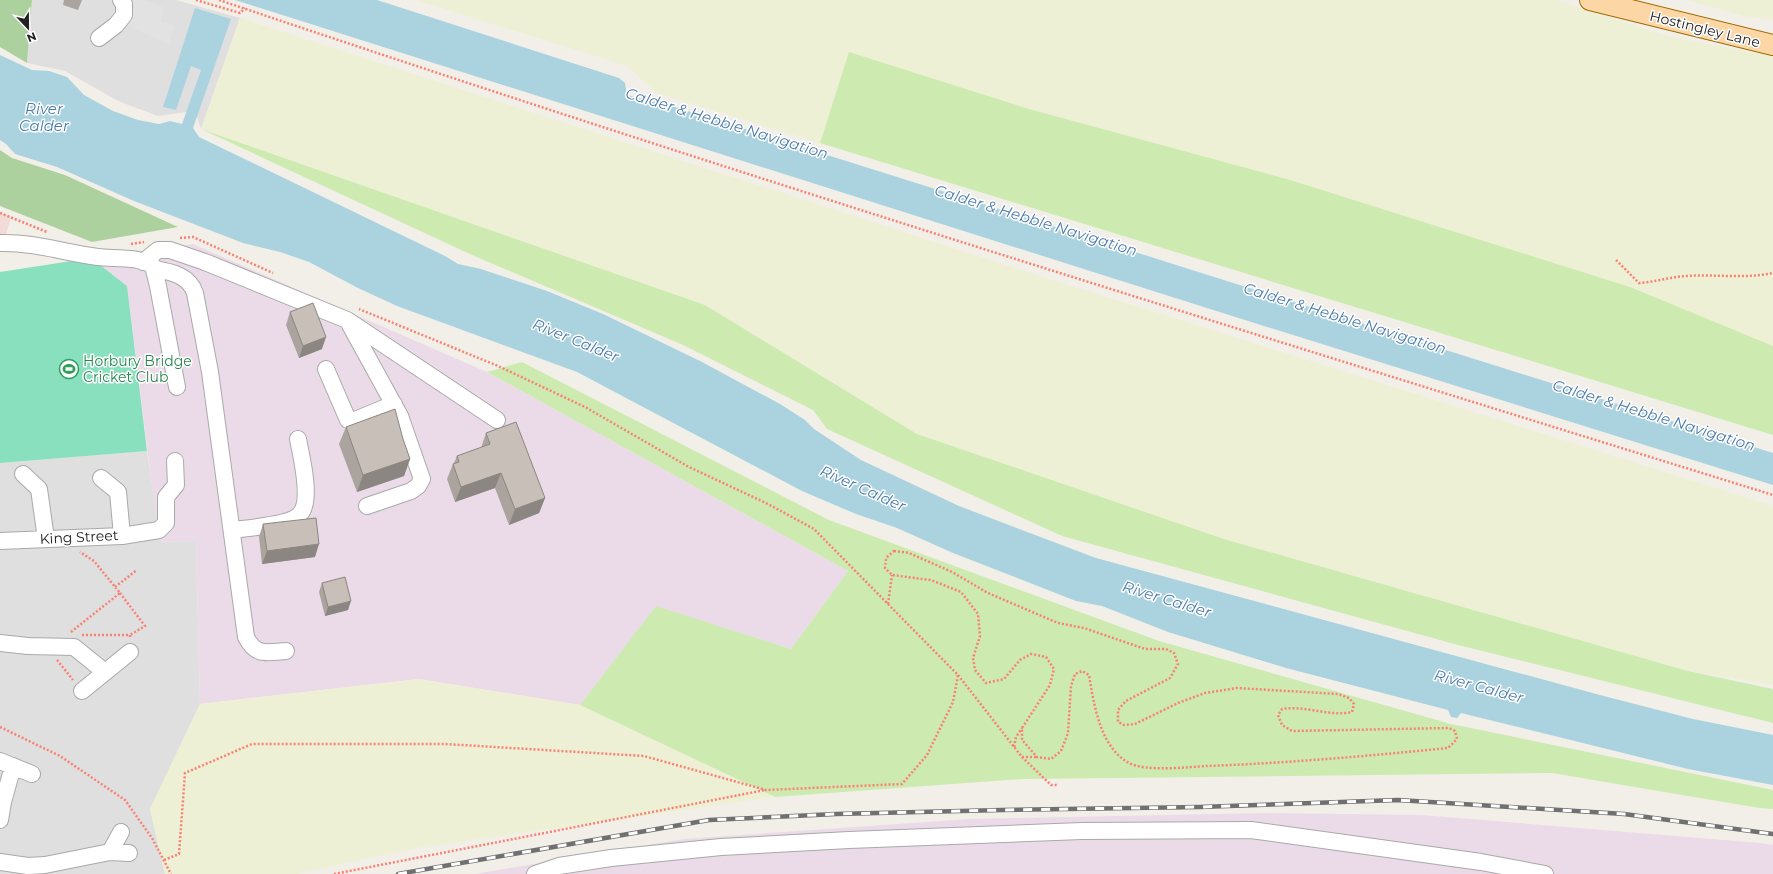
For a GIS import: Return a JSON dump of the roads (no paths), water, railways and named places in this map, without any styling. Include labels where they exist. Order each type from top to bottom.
[{"type":"main road","name":"Hostingley Lane","points":[[1590,0],[1773,45]]},
{"type":"street","points":[[99,38],[116,25],[124,15],[124,4],[121,0]]},
{"type":"street","points":[[0,242],[24,243],[98,257],[119,258],[149,265],[180,275],[187,280],[194,289],[210,372],[224,478],[233,530],[246,637],[251,647],[260,652],[286,650]]},
{"type":"street","points":[[177,387],[149,265],[158,250],[170,250],[352,314],[497,420]]},
{"type":"street","points":[[352,314],[400,416],[422,479],[418,486],[411,491],[367,506]]},
{"type":"street","points":[[326,369],[348,420],[355,420],[394,404]]},
{"type":"street","points":[[233,530],[289,521],[300,514],[303,509],[306,488],[298,439]]},
{"type":"street","name":"King Street","points":[[0,541],[122,536],[159,530],[166,523],[166,497],[176,485],[175,461]]},
{"type":"street","points":[[23,474],[39,489],[46,539]]},
{"type":"street","points":[[101,478],[118,492],[122,536]]},
{"type":"street","points":[[0,643],[47,647],[74,647],[106,672]]},
{"type":"street","points":[[82,692],[130,652]]},
{"type":"street","points":[[0,820],[7,764],[32,774]]},
{"type":"street","points":[[535,874],[559,866],[611,858],[721,847],[849,840],[1082,831],[1251,830],[1481,862],[1545,874]]},
{"type":"street","points":[[110,852],[121,832]]},
{"type":"street","points":[[0,862],[28,866],[45,865],[110,852],[129,852]]},
{"type":"water","points":[[235,0],[377,0],[619,78],[625,83],[627,95],[675,107],[1773,453],[1773,485],[1210,309]]},
{"type":"water","name":"River Calder","points":[[195,8],[231,19],[193,128],[199,137],[445,256],[458,264],[481,269],[547,291],[603,314],[702,362],[780,404],[805,420],[814,429],[861,460],[959,506],[1096,558],[1600,695],[1693,719],[1773,735],[1773,785],[1688,769],[1461,713],[1457,718],[1451,717],[1448,710],[1286,668],[1168,632],[1102,606],[1076,601],[953,553],[897,528],[856,514],[802,491],[577,372],[397,306],[358,288],[309,262],[280,252],[243,243],[134,201],[57,167],[15,154],[0,140],[0,55],[32,70],[49,71],[67,77],[84,95],[113,111],[138,120],[159,124],[170,121],[182,124],[201,70],[191,66],[176,110],[163,107]]},
{"type":"railway","points":[[398,874],[709,820],[836,814],[1200,807],[1398,800],[1624,814],[1773,834]]},
{"type":"place","name":"Horbury Bridge Cricket Club","points":[[69,369]]},
{"type":"water label","name":"Calder & Hebble Navigation","points":[[727,123]]},
{"type":"water label","name":"Calder & Hebble Navigation","points":[[1036,220]]},
{"type":"water label","name":"Calder & Hebble Navigation","points":[[1345,318]]},
{"type":"water label","name":"Calder & Hebble Navigation","points":[[1654,415]]}]
